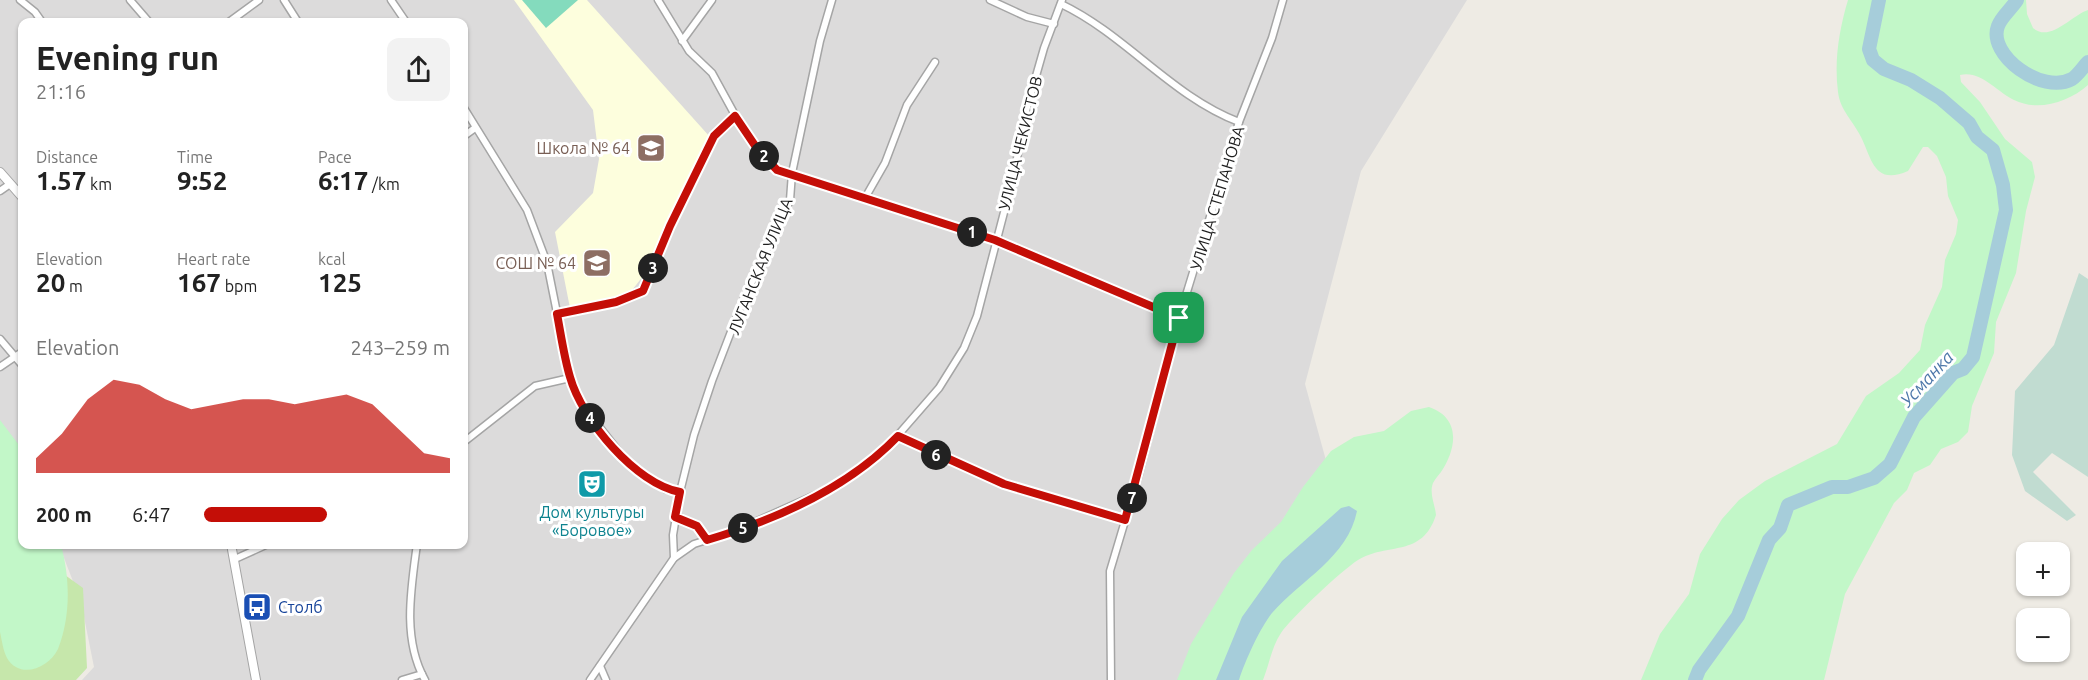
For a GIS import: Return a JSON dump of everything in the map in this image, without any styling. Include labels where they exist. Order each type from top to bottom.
[{"type":"street","points":[[20,0],[39,18]]},
{"type":"street","points":[[130,0],[146,18]]},
{"type":"street","points":[[234,18],[259,0]]},
{"type":"street","points":[[284,0],[295,18]]},
{"type":"street","points":[[391,0],[403,18]]},
{"type":"street","points":[[658,0],[689,51],[712,73],[735,116],[758,150],[777,170],[995,240],[1179,318]]},
{"type":"street","points":[[682,41],[712,0]]},
{"type":"street","name":"ЛУГАНСКАЯ УЛИЦА","points":[[674,558],[675,517],[694,435],[742,303],[790,200],[792,173],[820,41],[832,0]]},
{"type":"street","points":[[990,0],[1027,17],[1054,24]]},
{"type":"street","name":"УЛИЦА СТЕПАНОВА","points":[[1111,680],[1110,571],[1179,318],[1239,122],[1272,38],[1283,0]]},
{"type":"street","points":[[1061,2],[1084,15],[1186,96],[1216,113],[1239,122]]},
{"type":"street","name":"УЛИЦА ЧЕКИСТОВ","points":[[674,558],[707,540],[786,510],[833,487],[859,470],[898,436],[939,388],[964,348],[977,316],[1014,174],[1026,111],[1044,48],[1061,2]]},
{"type":"street","points":[[865,198],[885,163],[907,105],[935,62]]},
{"type":"street","points":[[468,115],[527,210],[547,263],[570,378],[580,402],[626,461],[665,489],[680,492]]},
{"type":"street","points":[[557,314],[616,302],[643,291],[670,226],[714,136],[735,116]]},
{"type":"street","points":[[468,133],[475,128]]},
{"type":"street","points":[[0,172],[18,191]]},
{"type":"street","points":[[0,191],[10,184]]},
{"type":"street","points":[[0,339],[18,353]]},
{"type":"street","points":[[0,367],[18,355]]},
{"type":"street","points":[[468,439],[481,431],[536,386],[570,378]]},
{"type":"street","points":[[898,436],[1004,484],[1125,520]]},
{"type":"street","points":[[675,517],[697,526],[707,540]]},
{"type":"street","points":[[232,549],[256,680]]},
{"type":"street","points":[[235,559],[257,549]]},
{"type":"street","points":[[402,680],[424,677],[410,628],[417,549]]},
{"type":"street","points":[[590,680],[674,558]]},
{"type":"street","points":[[600,666],[606,680]]},
{"type":"shaded area","points":[[0,0],[1467,0],[1361,171],[1305,384],[1330,475],[1202,680],[82,680],[94,667],[81,602],[61,549],[468,549],[468,18],[18,18],[18,452],[0,427]]},
{"type":"shaded area","name":"Школа № 64","points":[[514,0],[587,0],[710,137],[647,271],[629,294],[570,308],[555,232],[593,193],[599,159],[593,110]]},
{"type":"shaded area","points":[[2079,273],[2088,279],[2088,477],[2052,453],[2033,472],[2076,515],[2067,521],[2025,491],[2012,455],[2015,391],[2054,345]]},
{"type":"green space","points":[[522,0],[578,0],[546,28]]},
{"type":"green space","points":[[1848,0],[2026,0],[2027,14],[2033,28],[2040,32],[2054,30],[2088,10],[2088,85],[2063,100],[2033,105],[2014,100],[1975,76],[1960,75],[1961,82],[1980,102],[2005,139],[2032,162],[2035,177],[2026,211],[2016,273],[1996,322],[1994,353],[1972,406],[1968,432],[1958,442],[1941,449],[1930,465],[1914,473],[1907,490],[1894,503],[1845,594],[1824,680],[1641,680],[1660,634],[1689,594],[1700,554],[1722,519],[1739,500],[1765,481],[1837,444],[1866,396],[1899,373],[1920,350],[1925,325],[1942,287],[1945,260],[1956,234],[1958,220],[1948,196],[1946,177],[1937,156],[1928,147],[1923,147],[1908,171],[1897,175],[1881,173],[1872,161],[1839,98],[1837,57]]},
{"type":"green space","points":[[1429,407],[1447,418],[1451,426],[1453,444],[1446,463],[1433,483],[1432,495],[1436,515],[1430,529],[1422,538],[1403,547],[1381,551],[1358,560],[1329,584],[1281,633],[1263,680],[1177,680],[1191,644],[1234,573],[1252,550],[1281,522],[1303,487],[1331,451],[1354,437],[1384,431],[1411,411]]},
{"type":"green space","points":[[0,420],[18,444],[18,549],[62,549],[68,597],[65,623],[58,649],[48,662],[41,666],[26,670],[13,665],[7,658],[0,632]]},
{"type":"green space","points":[[0,490],[18,534],[18,549],[29,549],[83,588],[87,668],[76,680],[0,680]]},
{"type":"water","points":[[1349,506],[1357,511],[1344,542],[1322,567],[1272,613],[1253,645],[1239,680],[1216,680],[1242,617],[1282,561],[1341,508]]},
{"type":"waterway","name":"Усманка","points":[[1695,680],[1699,670],[1738,616],[1769,540],[1780,528],[1788,505],[1832,487],[1848,487],[1874,478],[1890,464],[1914,417],[1953,373],[1963,369],[1973,357],[2006,210],[2003,185],[1993,150],[1977,137],[1969,123],[1940,98],[1911,80],[1884,69],[1873,60],[1869,49],[1879,0]]},
{"type":"waterway","name":"Усманка","points":[[2017,0],[1998,26],[1997,37],[2001,49],[2009,60],[2033,77],[2046,82],[2060,83],[2072,79],[2088,62]]},
{"type":"place","name":"Школа № 64","points":[[651,148]]},
{"type":"place","name":"СОШ № 64","points":[[597,263]]},
{"type":"place","name":"Дом культуры «Боровое»","points":[[592,484]]},
{"type":"place","name":"Столб","points":[[257,607]]},
{"type":"route","points":[[735,116],[758,150],[777,170],[821,182],[995,240],[1179,318],[1125,520],[1004,484],[912,445],[898,436],[885,450],[833,487],[786,510],[707,540],[697,526],[675,517],[680,492],[665,489],[626,461],[591,419],[580,402],[570,378],[557,314],[616,302],[643,291],[670,226],[714,136],[735,116]]}]
